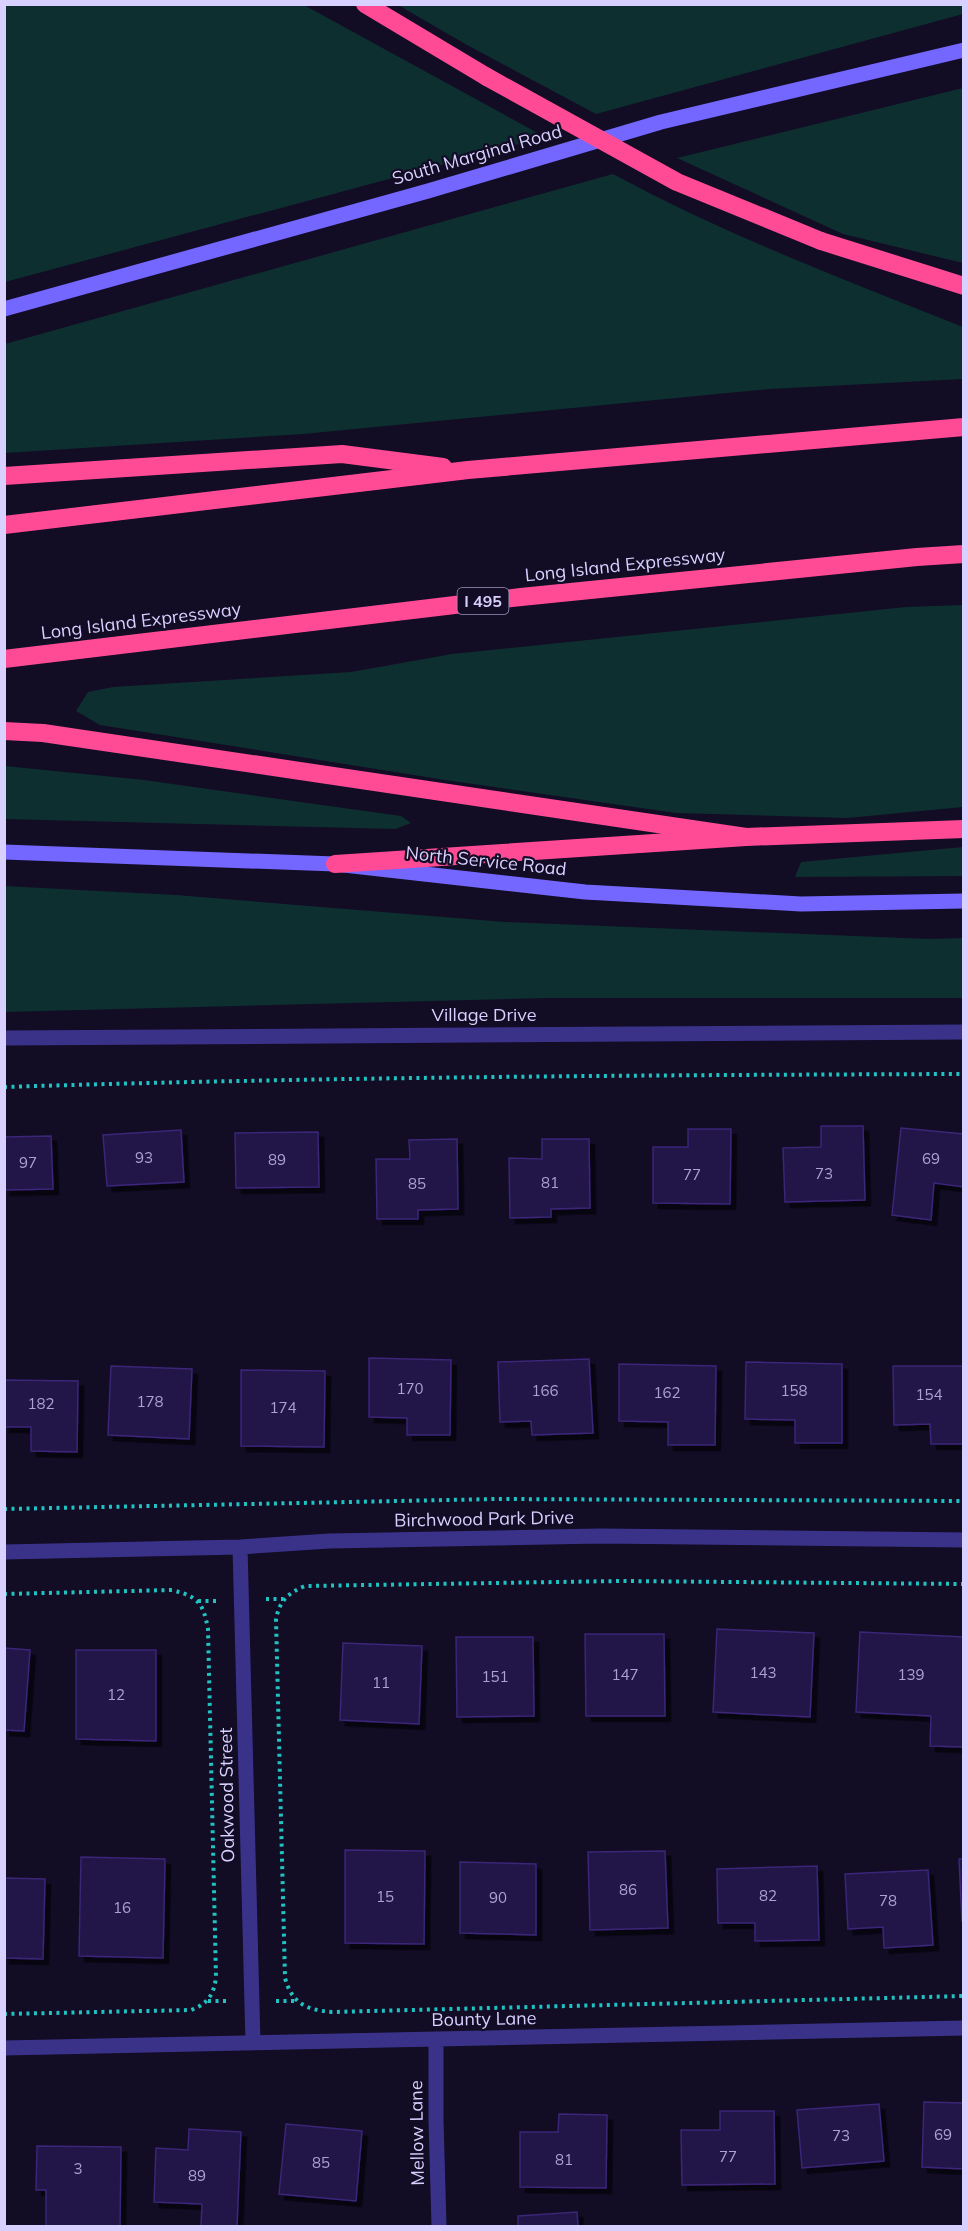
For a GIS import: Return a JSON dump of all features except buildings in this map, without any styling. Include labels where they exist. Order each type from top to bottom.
[{"type":"highway","points":[[365,4],[487,77],[677,182],[821,241],[963,286]]},
{"type":"highway","points":[[4,525],[468,470],[963,428]]},
{"type":"highway","points":[[4,476],[342,454],[468,470]]},
{"type":"highway","name":"Long Island Expressway","points":[[4,659],[521,597],[917,556],[963,554]]},
{"type":"highway","points":[[4,731],[43,733],[746,837]]},
{"type":"highway","points":[[335,864],[746,837],[963,829]]},
{"type":"main road","name":"South Marginal Road","points":[[4,309],[416,194],[661,122],[963,50]]},
{"type":"main road","name":"North Service Road","points":[[4,852],[335,864],[596,893],[801,904],[963,901]]},
{"type":"street","name":"Village Drive","points":[[4,1038],[963,1032]]},
{"type":"street","name":"Birchwood Park Drive","points":[[4,1552],[240,1547],[329,1541],[601,1536],[963,1540]]},
{"type":"street","name":"Oakwood Street","points":[[240,1547],[253,2043]]},
{"type":"street","name":"Bounty Lane","points":[[4,2048],[963,2028]]},
{"type":"street","name":"Mellow Lane","points":[[436,2039],[439,2226]]},
{"type":"path","points":[[4,1087],[322,1078],[963,1074]]},
{"type":"path","points":[[4,1509],[496,1499],[963,1500]]},
{"type":"path","points":[[963,1584],[620,1581],[305,1586],[292,1591],[283,1599],[276,1620],[285,1978],[288,1990],[296,2001],[314,2010],[332,2012],[963,1996]]},
{"type":"path","points":[[4,1594],[172,1590],[187,1594],[198,1601],[204,1610],[207,1629],[216,1977],[208,2001],[191,2010],[4,2014]]},
{"type":"green space","points":[[5,4],[304,5],[545,137],[5,282]]},
{"type":"green space","points":[[963,4],[963,14],[596,114],[398,5]]},
{"type":"green space","points":[[963,88],[963,263],[843,234],[677,158]]},
{"type":"green space","points":[[613,174],[742,237],[963,327],[963,379],[770,389],[303,434],[5,453],[5,344]]},
{"type":"green space","points":[[963,605],[963,807],[847,818],[676,813],[445,780],[100,725],[76,711],[88,692],[113,687],[351,672],[452,654],[906,607]]},
{"type":"green space","points":[[5,766],[144,780],[401,816],[411,823],[395,829],[5,819]]},
{"type":"green space","points":[[963,847],[963,876],[795,877],[801,862]]},
{"type":"green space","points":[[4,886],[176,895],[505,922],[929,939],[963,938],[963,998],[549,998],[5,1012]]}]
